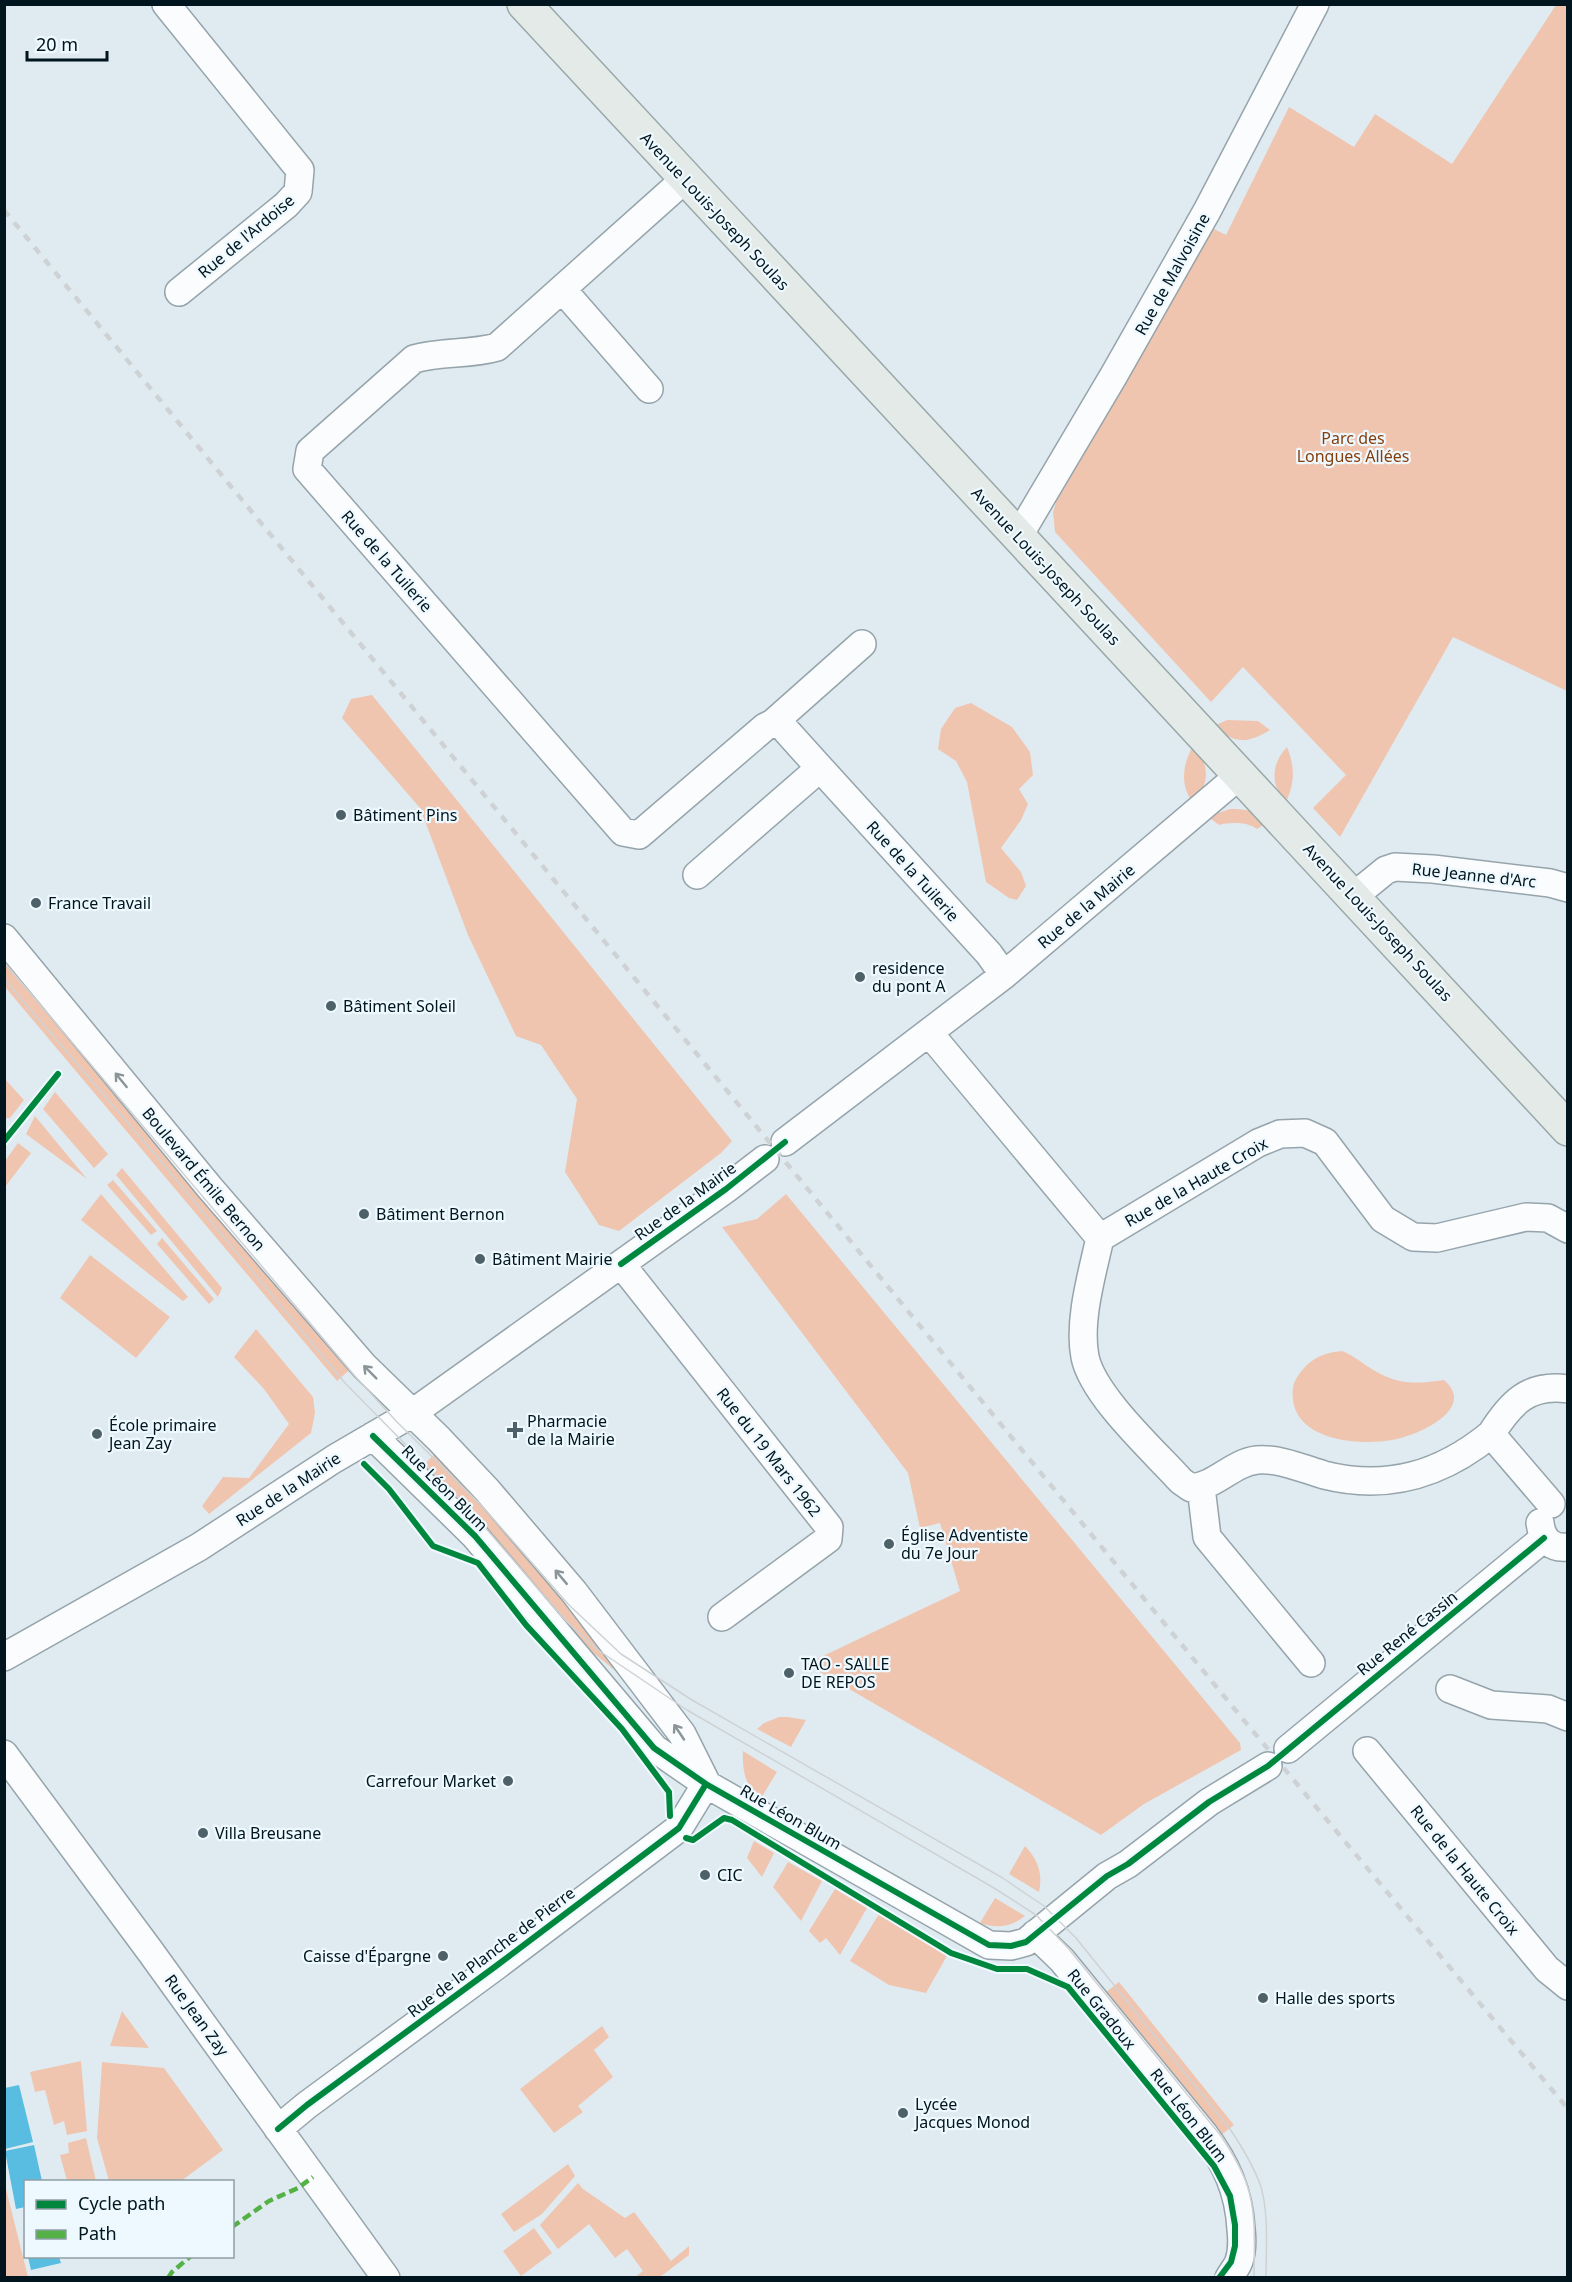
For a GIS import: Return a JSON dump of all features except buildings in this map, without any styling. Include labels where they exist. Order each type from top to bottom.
[{"type":"main road","name":"Avenue Louis-Joseph Soulas","points":[[524,4],[1241,774],[1568,1130]]},
{"type":"street","name":"Rue de l'Ardoise","points":[[165,4],[300,170],[298,192],[286,205],[179,292]]},
{"type":"street","name":"Rue de Malvoisine","points":[[1018,537],[1207,211],[1315,4]]},
{"type":"street","name":"Rue de la Tuilerie","points":[[685,179],[497,347],[484,351],[428,354],[414,359],[310,451],[307,469],[623,832],[639,835],[765,727],[773,723],[783,727],[989,954],[1005,975]]},
{"type":"street","points":[[562,289],[649,389]]},
{"type":"street","points":[[773,723],[862,644]]},
{"type":"street","points":[[697,875],[820,768]]},
{"type":"street","name":"Rue de la Mairie","points":[[4,1657],[199,1547],[334,1459],[411,1414],[726,1190],[1005,975],[1241,774]]},
{"type":"street","name":"Rue Jeanne d'Arc","points":[[1354,896],[1386,870],[1395,867],[1433,869],[1550,883],[1568,888]]},
{"type":"street","name":"Boulevard Émile Bernon","points":[[4,938],[210,1188],[364,1366],[411,1414]]},
{"type":"street","points":[[930,1034],[1100,1238],[1088,1290],[1084,1336],[1085,1357],[1092,1378],[1104,1397],[1181,1481],[1191,1488],[1201,1487],[1239,1466],[1256,1460],[1272,1461],[1342,1479],[1370,1482],[1394,1481],[1448,1463],[1491,1434],[1506,1410],[1521,1397],[1543,1389],[1568,1389]]},
{"type":"street","name":"Rue de la Haute Croix","points":[[1100,1238],[1258,1143],[1280,1134],[1305,1133],[1325,1142],[1383,1219],[1413,1237],[1437,1238],[1526,1217],[1548,1218],[1568,1229]]},
{"type":"street","name":"Rue du 19 Mars 1962","points":[[621,1264],[829,1527],[828,1539],[722,1617]]},
{"type":"street","name":"Rue Léon Blum","points":[[411,1414],[439,1439],[487,1490],[573,1592],[682,1734],[706,1784]]},
{"type":"street","points":[[1491,1434],[1563,1501],[1541,1515],[1540,1523],[1556,1542]]},
{"type":"street","name":"Rue Léon Blum","points":[[374,1436],[475,1536],[654,1748],[706,1784],[989,1945],[1011,1946],[1026,1942],[1107,1876],[1128,1864],[1209,1802],[1278,1757]]},
{"type":"street","points":[[1201,1487],[1207,1537],[1311,1663]]},
{"type":"street","name":"Rue René Cassin","points":[[1278,1757],[1556,1542]]},
{"type":"street","points":[[1450,1689],[1491,1705],[1548,1708],[1568,1717]]},
{"type":"street","name":"Rue de la Haute Croix","points":[[1367,1750],[1547,1969],[1568,1986]]},
{"type":"street","name":"Rue Jean Zay","points":[[4,1754],[386,2277]]},
{"type":"street","name":"Rue de la Planche de Pierre","points":[[278,2129],[306,2105],[679,1828],[706,1784]]},
{"type":"street","name":"Rue Gradoux","points":[[1035,1934],[1068,1968],[1204,2134],[1223,2161],[1240,2207],[1242,2236],[1239,2261],[1229,2277]]},
{"type":"green space","name":"Parc des Longues Allées","points":[[1556,5],[1567,5],[1567,691],[1453,637],[1340,837],[1313,808],[1346,775],[1243,667],[1211,702],[1055,532],[1053,512],[1061,487],[1212,228],[1226,235],[1289,107],[1354,147],[1375,114],[1452,164]]},
{"type":"green space","points":[[372,695],[732,1141],[721,1153],[619,1231],[599,1225],[565,1172],[577,1099],[541,1045],[516,1036],[468,935],[420,808],[342,718],[351,699]]},
{"type":"green space","points":[[971,703],[1012,727],[1030,752],[1033,775],[1019,789],[1028,804],[1021,820],[1001,848],[1021,872],[1026,886],[1017,900],[1009,898],[986,882],[967,782],[956,761],[938,749],[941,729],[955,708]]},
{"type":"green space","points":[[1227,720],[1258,721],[1270,730],[1248,740],[1234,739],[1214,726]]},
{"type":"green space","points":[[1194,744],[1203,759],[1206,774],[1203,788],[1193,803],[1186,788],[1184,774],[1187,759]]},
{"type":"green space","points":[[1287,747],[1293,774],[1286,802],[1277,789],[1274,774],[1278,760]]},
{"type":"green space","points":[[1230,809],[1250,811],[1259,815],[1267,823],[1257,829],[1239,823],[1219,825],[1211,819],[1218,813]]},
{"type":"green space","points":[[4,953],[353,1367],[337,1381],[5,987]]},
{"type":"green space","points":[[4,1078],[24,1100],[10,1118],[5,1118]]},
{"type":"green space","points":[[55,1092],[108,1154],[94,1168],[43,1109]]},
{"type":"green space","points":[[35,1116],[87,1179],[26,1134]]},
{"type":"green space","points":[[18,1143],[31,1153],[5,1187],[5,1161]]},
{"type":"green space","points":[[122,1168],[222,1288],[218,1297],[116,1175]]},
{"type":"green space","points":[[113,1180],[157,1231],[151,1235],[107,1185]]},
{"type":"green space","points":[[101,1194],[188,1297],[183,1301],[81,1220]]},
{"type":"green space","points":[[786,1194],[1240,1743],[1241,1750],[1144,1804],[1101,1835],[806,1664],[960,1591],[940,1523],[920,1528],[908,1473],[722,1227],[757,1219]]},
{"type":"green space","points":[[162,1238],[214,1299],[209,1304],[157,1244]]},
{"type":"green space","points":[[90,1255],[170,1317],[136,1358],[60,1298]]},
{"type":"green space","points":[[256,1329],[313,1397],[315,1413],[311,1433],[209,1514],[202,1506],[223,1477],[249,1478],[289,1424],[264,1389],[234,1357]]},
{"type":"green space","points":[[1342,1351],[1392,1379],[1417,1383],[1444,1380],[1453,1391],[1454,1401],[1449,1411],[1428,1427],[1392,1440],[1353,1441],[1326,1436],[1314,1430],[1304,1423],[1295,1409],[1293,1388],[1295,1381],[1314,1359]]},
{"type":"green space","points":[[439,1449],[516,1533],[628,1681],[586,1647],[420,1469]]},
{"type":"green space","points":[[779,1717],[806,1720],[791,1747],[757,1729],[764,1723]]},
{"type":"green space","points":[[743,1751],[777,1772],[761,1798],[751,1789],[746,1778]]},
{"type":"green space","points":[[754,1841],[774,1853],[762,1877],[747,1858]]},
{"type":"green space","points":[[1025,1846],[1038,1867],[1039,1892],[1009,1874]]},
{"type":"green space","points":[[788,1862],[822,1881],[801,1921],[773,1887]]},
{"type":"green space","points":[[835,1889],[867,1908],[840,1955],[826,1938],[820,1943],[809,1931]]},
{"type":"green space","points":[[995,1898],[1025,1916],[1004,1926],[980,1923]]},
{"type":"green space","points":[[879,1914],[948,1954],[926,1993],[889,1985],[850,1961]]},
{"type":"green space","points":[[1119,1982],[1234,2125],[1216,2139],[1101,1996]]},
{"type":"green space","points":[[122,2011],[149,2048],[110,2046]]},
{"type":"green space","points":[[602,2026],[609,2037],[594,2050],[613,2077],[578,2106],[583,2112],[554,2133],[520,2089]]},
{"type":"green space","points":[[81,2061],[87,2131],[67,2135],[64,2121],[54,2125],[45,2090],[35,2092],[30,2072]]},
{"type":"green space","points":[[102,2062],[164,2068],[223,2150],[182,2180],[109,2180],[97,2138]]},
{"type":"green space","points":[[86,2138],[96,2180],[67,2180],[60,2155],[69,2153],[68,2143]]},
{"type":"green space","points":[[568,2164],[575,2176],[542,2214],[514,2232],[501,2214]]},
{"type":"green space","points":[[578,2183],[583,2189],[625,2218],[634,2212],[671,2261],[689,2246],[689,2255],[660,2277],[635,2277],[643,2271],[627,2249],[615,2258],[589,2224],[558,2249],[540,2225]]},
{"type":"green space","points":[[5,2185],[28,2277],[5,2277]]},
{"type":"green space","points":[[534,2228],[552,2253],[521,2276],[503,2251]]},
{"type":"water","points":[[19,2085],[33,2142],[5,2149],[5,2088]]},
{"type":"water","points":[[34,2145],[42,2180],[24,2180],[24,2207],[16,2209],[5,2151]]},
{"type":"water","points":[[28,2258],[59,2258],[61,2263],[31,2270]]},
{"type":"tram line","points":[[4,962],[354,1375],[397,1422],[481,1505],[569,1605],[621,1654],[692,1700],[1001,1877],[1044,1906],[1076,1938],[1230,2129],[1247,2157],[1264,2198],[1266,2278]]},
{"type":"tram line","points":[[4,979],[159,1159],[345,1383],[470,1510],[566,1621],[598,1650],[687,1710],[994,1888],[1036,1915],[1068,1948],[1221,2136],[1236,2159],[1247,2185],[1252,2207],[1254,2278]]},
{"type":"railway","points":[[4,210],[1242,1718],[1568,2109]]},
{"type":"marked path","points":[[234,2226],[269,2201],[298,2188],[313,2177]]},
{"type":"marked path","points":[[168,2278],[189,2258]]},
{"type":"cycle path","points":[[4,1141],[58,1074]]},
{"type":"cycle path","points":[[621,1264],[726,1189],[785,1142]]},
{"type":"cycle path","points":[[373,1436],[475,1536],[654,1748],[706,1784],[989,1945],[1011,1946],[1026,1942],[1107,1876],[1128,1864],[1209,1802],[1268,1766],[1544,1538]]},
{"type":"cycle path","points":[[364,1464],[389,1489],[433,1546],[478,1563],[526,1625],[622,1729],[669,1792],[670,1816]]},
{"type":"cycle path","points":[[278,2129],[679,1828],[706,1784]]},
{"type":"cycle path","points":[[686,1838],[693,1840],[724,1818],[732,1820],[951,1953],[997,1969],[1027,1969],[1068,1987],[1214,2166],[1230,2196],[1235,2225],[1235,2246],[1231,2262],[1219,2278]]},
{"type":"place","name":"Bâtiment Pins","points":[[341,815]]},
{"type":"place","name":"France Travail","points":[[36,903]]},
{"type":"place","name":"residence du pont A","points":[[860,977]]},
{"type":"place","name":"Bâtiment Soleil","points":[[331,1006]]},
{"type":"place","name":"Bâtiment Bernon","points":[[364,1214]]},
{"type":"place","name":"Bâtiment Mairie","points":[[480,1259]]},
{"type":"place","name":"Pharmacie de la Mairie","points":[[515,1430]]},
{"type":"place","name":"École primaire Jean Zay","points":[[97,1434]]},
{"type":"place","name":"Église Adventiste du 7e Jour","points":[[889,1544]]},
{"type":"place","name":"TAO - SALLE DE REPOS","points":[[789,1673]]},
{"type":"place","name":"Carrefour Market","points":[[508,1781]]},
{"type":"place","name":"Villa Breusane","points":[[203,1833]]},
{"type":"place","name":"CIC","points":[[705,1875]]},
{"type":"place","name":"Caisse d'Épargne","points":[[443,1956]]},
{"type":"place","name":"Halle des sports","points":[[1263,1998]]},
{"type":"place","name":"Lycée Jacques Monod","points":[[903,2113]]}]
